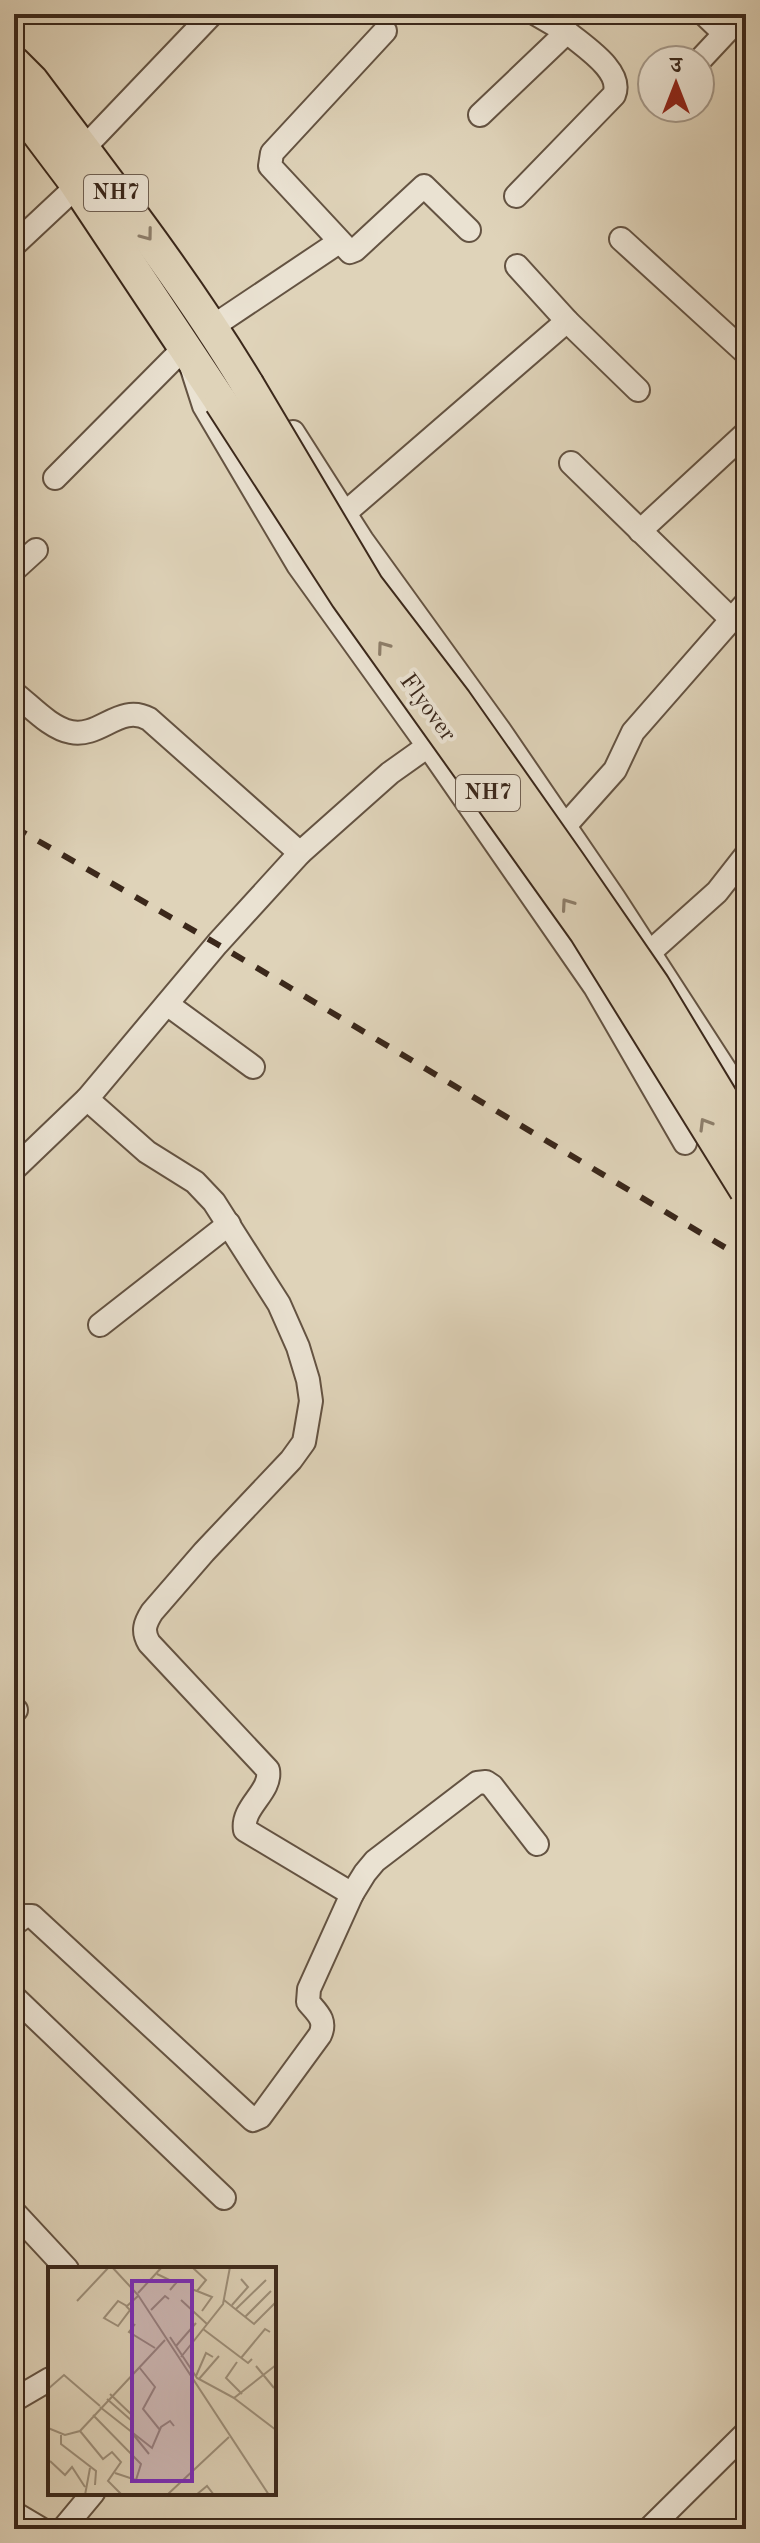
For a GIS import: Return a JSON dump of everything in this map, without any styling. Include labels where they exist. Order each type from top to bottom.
[{"type":"highway","name":"NH7","points":[[14,63],[32,81],[212,327]]},
{"type":"highway","name":"NH7","points":[[14,101],[77,186],[185,347]]},
{"type":"highway","name":"Flyover","points":[[212,327],[234,393],[347,597],[586,932],[746,1190]]},
{"type":"highway","name":"Flyover","points":[[185,347],[234,393],[367,586],[455,701],[653,985],[746,1139]]},
{"type":"street","points":[[83,149],[212,14]]},
{"type":"street","points":[[516,196],[617,89],[617,82],[610,70],[567,32],[536,14]]},
{"type":"street","points":[[704,14],[724,33]]},
{"type":"street","points":[[714,44],[743,14]]},
{"type":"street","points":[[385,31],[272,153],[269,161],[272,170],[348,250],[355,250],[424,186],[469,230]]},
{"type":"street","points":[[480,115],[567,32]]},
{"type":"street","points":[[14,245],[77,186]]},
{"type":"street","points":[[621,239],[746,353]]},
{"type":"street","points":[[339,242],[212,327],[266,389],[362,540],[565,826],[746,1102]]},
{"type":"street","points":[[517,266],[567,321],[638,390]]},
{"type":"street","points":[[345,513],[567,321]]},
{"type":"street","points":[[55,478],[185,347],[204,406],[298,565],[595,987],[685,1143]]},
{"type":"street","points":[[640,531],[746,433]]},
{"type":"street","points":[[565,826],[615,770],[633,732],[739,611],[640,531],[571,463]]},
{"type":"street","points":[[14,570],[36,550]]},
{"type":"street","points":[[14,693],[67,732],[92,729],[135,713],[149,719],[300,853]]},
{"type":"street","points":[[14,1169],[87,1099],[300,853],[390,773],[428,746]]},
{"type":"street","points":[[595,987],[650,952],[717,892],[746,855]]},
{"type":"street","points":[[167,1004],[253,1067]]},
{"type":"street","points":[[87,1099],[147,1152],[205,1191],[279,1304],[298,1347],[311,1401],[304,1442],[152,1612],[145,1625],[145,1637],[268,1770],[269,1780],[245,1817],[245,1830],[352,1894]]},
{"type":"street","points":[[100,1325],[229,1224]]},
{"type":"street","points":[[14,1924],[25,1916],[32,1916],[253,2120],[260,2117],[323,2029],[322,2019],[308,2002],[309,1989],[352,1894],[375,1861],[477,1783],[486,1782],[537,1844]]},
{"type":"street","points":[[14,1997],[224,2198]]},
{"type":"street","points":[[14,2212],[65,2267]]},
{"type":"street","points":[[14,2400],[48,2380]]},
{"type":"street","points":[[649,2529],[746,2433]]},
{"type":"street","points":[[63,2529],[91,2495]]},
{"type":"street","points":[[14,2513],[41,2529]]},
{"type":"railway","points":[[14,827],[217,944],[746,1260]]}]
